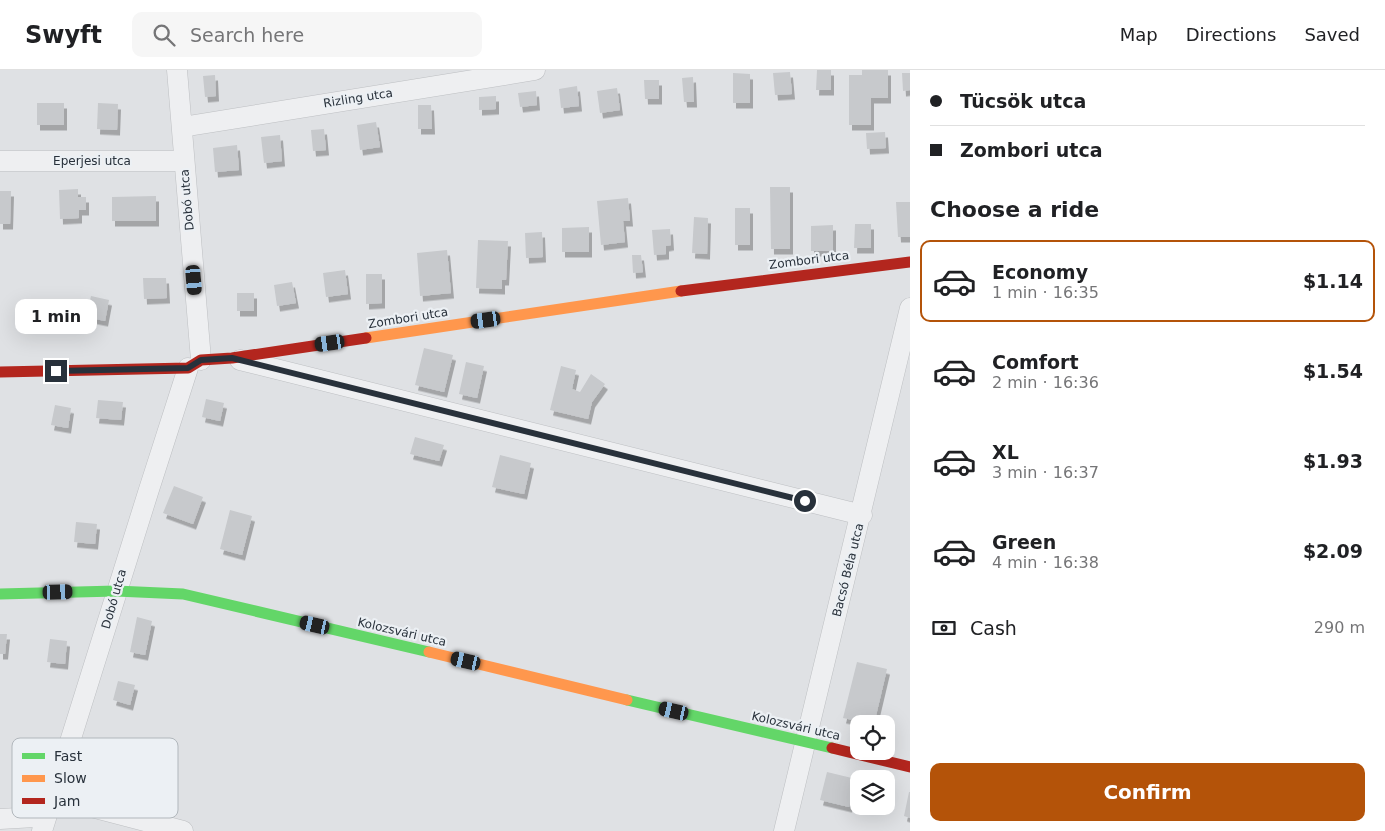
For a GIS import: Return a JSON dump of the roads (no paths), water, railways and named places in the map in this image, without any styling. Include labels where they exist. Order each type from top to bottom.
[{"type":"street","name":"Dobó utca","points":[[71,738],[116,591],[194,364],[184,161],[177,70]]},
{"type":"street","name":"Rizling utca","points":[[182,127],[535,70]]},
{"type":"street","name":"Eperjesi utca","points":[[0,161],[184,161]]},
{"type":"street","name":"Zombori utca","points":[[0,372],[194,364],[739,282],[910,262]]},
{"type":"street","name":"Bacsó Béla utca","points":[[784,831],[862,515],[910,308]]},
{"type":"street","points":[[232,358],[862,515]]},
{"type":"street","name":"Kolozsvári utca","points":[[0,594],[116,591],[183,594],[910,766]]},
{"type":"street","points":[[0,819],[18,818]]},
{"type":"street","name":"Dobó utca","points":[[42,831],[46,818]]},
{"type":"street","points":[[134,818],[184,831]]}]
